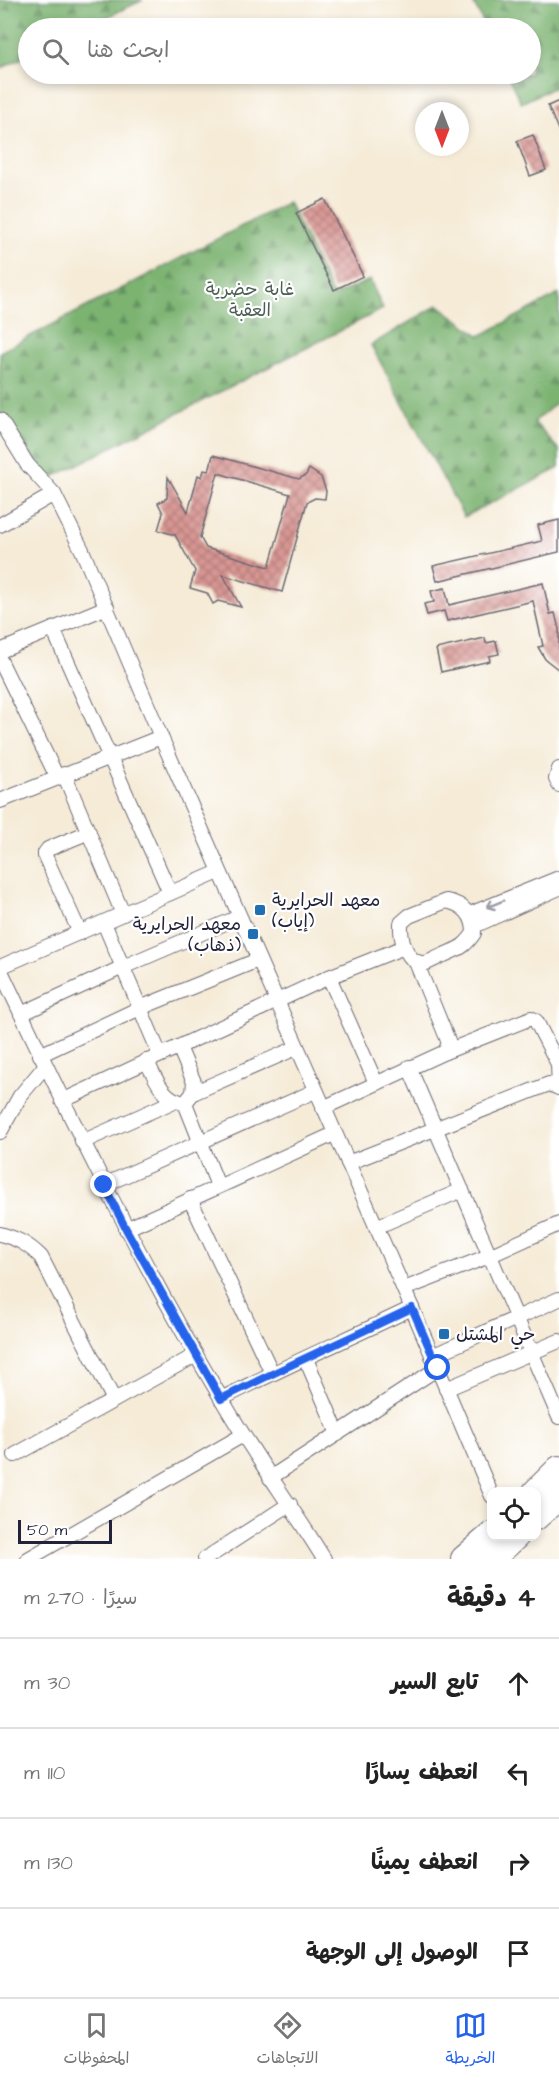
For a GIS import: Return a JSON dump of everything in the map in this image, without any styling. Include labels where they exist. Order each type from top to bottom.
[{"type":"highway","points":[[540,1487],[559,1469]]},
{"type":"highway","points":[[541,1513],[559,1496]]},
{"type":"highway","points":[[464,1559],[487,1539]]},
{"type":"highway","points":[[491,1559],[511,1541]]},
{"type":"street","points":[[0,420],[27,464],[54,494],[107,607],[160,737],[404,1289],[488,1487]]},
{"type":"street","points":[[0,525],[54,494]]},
{"type":"street","points":[[0,651],[107,607]]},
{"type":"street","points":[[53,629],[170,893]]},
{"type":"street","points":[[0,660],[89,832],[123,914]]},
{"type":"street","points":[[0,801],[160,737]]},
{"type":"street","points":[[559,769],[556,779],[559,785]]},
{"type":"street","points":[[80,933],[45,853],[48,849],[89,832]]},
{"type":"street","points":[[219,872],[0,968],[62,1101],[126,1229],[243,1436],[290,1504],[324,1559]]},
{"type":"street","points":[[472,920],[559,878]]},
{"type":"street","points":[[472,920],[559,888]]},
{"type":"street","points":[[416,962],[425,963],[466,945],[474,933],[472,920],[457,903],[446,901],[410,916],[401,923],[400,934],[404,947],[416,962],[446,1031],[449,1043],[445,1052]]},
{"type":"street","points":[[21,1014],[239,917]]},
{"type":"street","points":[[104,923],[160,1055]]},
{"type":"street","points":[[62,1101],[329,977],[404,947]]},
{"type":"street","points":[[0,1132],[43,1060],[140,1008],[258,960]]},
{"type":"street","points":[[329,977],[376,1083]]},
{"type":"street","points":[[323,1108],[410,1066],[531,1018],[536,1021],[558,1064],[559,1088],[549,1084],[348,1163]]},
{"type":"street","points":[[179,1047],[194,1082],[184,1099]]},
{"type":"street","points":[[82,1142],[296,1048]]},
{"type":"street","points":[[147,1061],[166,1095],[184,1099]]},
{"type":"street","points":[[410,1066],[559,1417]]},
{"type":"street","points":[[104,1185],[315,1091]]},
{"type":"street","points":[[184,1099],[218,1186]]},
{"type":"street","points":[[126,1229],[334,1134]]},
{"type":"street","points":[[376,1227],[462,1190]]},
{"type":"street","points":[[190,1199],[272,1373]]},
{"type":"street","points":[[404,1289],[489,1256],[559,1224]]},
{"type":"street","points":[[0,1234],[30,1245],[41,1257],[114,1400]]},
{"type":"street","points":[[270,1478],[338,1434],[435,1362],[516,1318],[559,1299]]},
{"type":"street","points":[[221,1399],[412,1308]]},
{"type":"street","points":[[446,1389],[559,1341]]},
{"type":"street","points":[[15,1455],[196,1355]]},
{"type":"street","points":[[306,1359],[338,1434]]},
{"type":"street","points":[[28,1559],[243,1436]]},
{"type":"street","points":[[205,1559],[290,1504]]},
{"type":"green space","points":[[0,0],[143,0],[105,18],[18,18],[18,60],[0,69]]},
{"type":"green space","points":[[472,0],[559,0],[559,85],[521,103],[512,84],[541,84],[541,18],[481,18]]},
{"type":"green space","name":"غابة حضرية العقبة","points":[[288,202],[333,296],[370,280],[383,309],[49,479],[0,412],[0,352]]},
{"type":"green space","points":[[559,294],[559,401],[534,422],[559,450],[559,468],[464,517],[371,345],[438,305],[480,336]]},
{"type":"building","points":[[559,101],[559,132],[548,106]]},
{"type":"building","points":[[533,135],[546,170],[530,176],[517,141]]},
{"type":"building","points":[[325,199],[363,276],[334,290],[296,213]]},
{"type":"building","points":[[213,455],[299,479],[306,475],[309,469],[321,477],[326,491],[325,499],[315,498],[307,502],[282,592],[223,575],[241,607],[218,601],[213,604],[207,593],[190,588],[195,571],[175,535],[158,530],[163,513],[158,503],[167,498],[168,477],[188,512],[198,475],[202,477],[204,470],[209,471]],"holes":[[[218,473],[290,494],[269,567],[206,548],[200,537]]]},
{"type":"building","points":[[559,520],[559,552],[437,581],[433,566],[542,541],[538,525]]},
{"type":"building","points":[[543,583],[550,614],[555,613],[559,629],[559,670],[545,659],[538,647],[543,646],[533,601],[447,621],[444,611],[427,615],[424,604],[434,602],[431,591],[445,588],[449,605]]},
{"type":"building","points":[[485,638],[486,643],[496,641],[499,654],[489,656],[490,661],[441,672],[436,649]]},
{"type":"place","name":"معهد الحرايرية (إياب)","points":[[260,910]]},
{"type":"place","name":"معهد الحرايرية (ذهاب)","points":[[253,934]]},
{"type":"place","name":"حي المشتل","points":[[444,1334]]},
{"type":"route","points":[[104,1185],[126,1229],[221,1399],[412,1308],[438,1368]]}]
